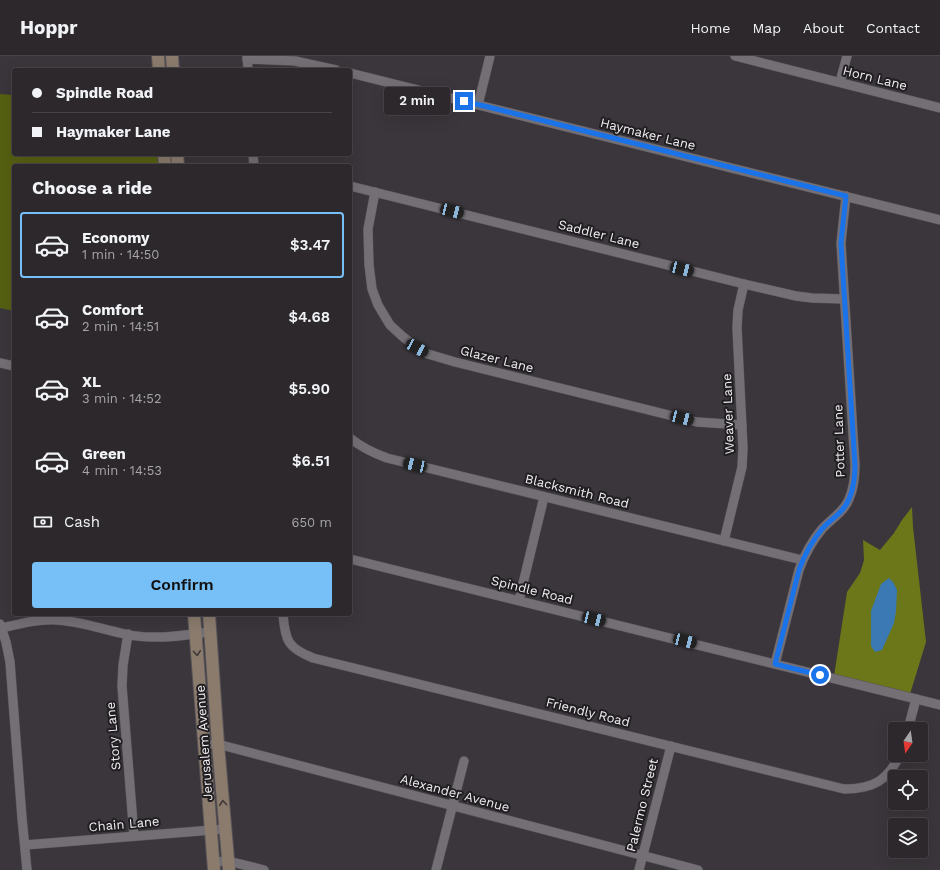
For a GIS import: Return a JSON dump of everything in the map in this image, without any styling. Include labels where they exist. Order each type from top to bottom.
[{"type":"main road","points":[[158,56],[159,68]]},
{"type":"main road","points":[[172,56],[173,68]]},
{"type":"main road","name":"Jerusalem Avenue","points":[[194,616],[214,866]]},
{"type":"main road","name":"Jerusalem Avenue","points":[[209,616],[228,866]]},
{"type":"street","points":[[478,105],[490,56]]},
{"type":"street","name":"Horn Lane","points":[[735,56],[940,108]]},
{"type":"street","points":[[840,82],[847,56]]},
{"type":"street","points":[[248,68],[247,58],[295,61],[327,68]]},
{"type":"street","name":"Haymaker Lane","points":[[352,74],[940,220]]},
{"type":"street","name":"Saddler Lane","points":[[352,186],[796,296],[844,299]]},
{"type":"street","name":"Glazer Lane","points":[[375,192],[368,229],[369,265],[372,289],[378,305],[390,324],[417,348],[428,354],[455,362],[697,422],[742,425]]},
{"type":"street","name":"Potter Lane","points":[[775,664],[802,560],[822,530],[842,511],[849,499],[854,485],[855,465],[841,243],[846,196]]},
{"type":"street","name":"Weaver Lane","points":[[724,541],[742,467],[743,448],[737,328],[738,310],[744,284]]},
{"type":"street","points":[[0,363],[12,366]]},
{"type":"street","name":"Blacksmith Road","points":[[352,440],[360,446],[387,458],[802,560]]},
{"type":"street","points":[[519,600],[544,496]]},
{"type":"street","name":"Spindle Road","points":[[352,559],[940,705]]},
{"type":"street","name":"Friendly Road","points":[[283,616],[284,629],[288,641],[300,652],[313,658],[844,789],[859,789],[880,781],[897,762]]},
{"type":"street","points":[[27,870],[10,662],[1,626],[44,620],[56,620],[79,623],[128,634],[152,637],[210,632]]},
{"type":"street","name":"Story Lane","points":[[128,634],[123,665],[122,686],[134,836]]},
{"type":"street","points":[[910,722],[916,699]]},
{"type":"street","name":"Alexander Avenue","points":[[204,744],[218,744],[698,870]]},
{"type":"street","name":"Palermo Street","points":[[639,870],[671,746]]},
{"type":"street","points":[[436,870],[464,762]]},
{"type":"street","name":"Chain Lane","points":[[25,845],[225,829]]},
{"type":"street","points":[[214,866],[264,870]]},
{"type":"green space","points":[[0,94],[12,95],[12,156],[167,156],[167,164],[12,164],[12,311],[0,308]]},
{"type":"green space","points":[[912,507],[926,642],[910,694],[834,676],[847,592],[860,573],[864,560],[863,540],[880,550]]},
{"type":"water","points":[[889,578],[897,590],[894,623],[882,650],[875,652],[871,646],[871,611],[881,584]]},
{"type":"route","points":[[464,101],[846,196],[841,243],[855,465],[854,485],[849,499],[842,511],[822,530],[802,560],[775,664],[820,675]]}]
